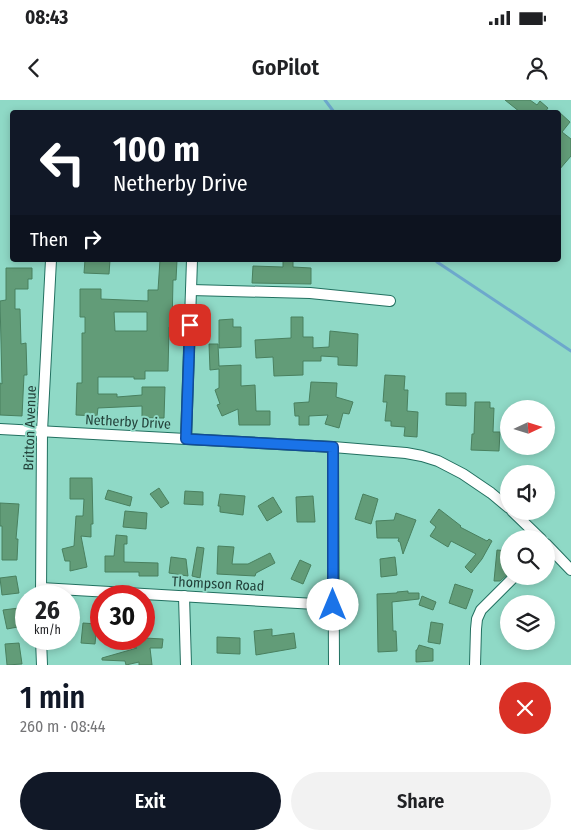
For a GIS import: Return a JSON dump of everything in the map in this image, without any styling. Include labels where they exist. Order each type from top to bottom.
[{"type":"street","name":"Britton Avenue","points":[[41,585],[42,431],[51,262]]},
{"type":"street","points":[[186,439],[192,262]]},
{"type":"street","points":[[191,290],[310,293],[390,301]]},
{"type":"street","name":"Netherby Drive","points":[[0,429],[333,447],[406,453],[438,461],[463,474],[500,500]]},
{"type":"street","points":[[333,447],[334,665]]},
{"type":"street","points":[[521,520],[531,530]]},
{"type":"street","points":[[555,554],[571,570]]},
{"type":"street","points":[[475,665],[477,619],[481,610],[506,585]]},
{"type":"street","name":"Thompson Road","points":[[80,593],[184,596],[333,605]]},
{"type":"street","points":[[184,596],[186,665]]},
{"type":"street","points":[[42,650],[42,665]]},
{"type":"building","points":[[505,100],[530,100],[537,105],[540,101],[548,108],[546,110],[518,110]]},
{"type":"building","points":[[561,114],[570,122],[562,132],[571,139],[571,156],[561,168]]},
{"type":"building","points":[[85,262],[110,262],[109,274],[84,273]]},
{"type":"building","points":[[160,262],[177,262],[176,280],[173,280],[172,327],[169,327],[168,371],[145,371],[145,379],[134,379],[134,377],[98,377],[98,394],[117,394],[117,397],[142,395],[142,387],[165,387],[164,418],[142,418],[142,406],[98,408],[97,416],[76,415],[77,383],[82,383],[82,333],[85,333],[85,317],[80,317],[80,289],[101,289],[101,299],[148,301],[148,290],[158,290]],"holes":[[[114,312],[147,312],[147,331],[115,331]]]},
{"type":"building","points":[[283,262],[293,262],[293,267],[311,268],[311,284],[252,283],[253,266],[283,267]]},
{"type":"building","points":[[6,268],[32,268],[32,279],[28,279],[28,289],[15,289],[15,309],[20,309],[21,344],[26,343],[27,375],[24,375],[22,416],[0,415],[0,383],[2,384],[0,301],[6,300]]},
{"type":"building","points":[[291,317],[303,317],[303,337],[313,337],[313,348],[329,347],[330,331],[358,334],[357,366],[338,365],[338,357],[321,356],[321,361],[303,361],[303,375],[274,376],[273,357],[256,358],[255,340],[291,338]]},
{"type":"building","points":[[233,319],[233,327],[241,327],[241,347],[219,348],[219,320]]},
{"type":"building","points":[[209,344],[218,344],[219,366],[241,365],[241,386],[255,385],[256,411],[270,411],[270,425],[239,425],[238,409],[222,416],[217,405],[220,404],[215,390],[219,388],[219,369],[210,370]]},
{"type":"building","points":[[385,375],[405,376],[404,390],[408,390],[407,411],[418,412],[417,437],[404,436],[405,427],[391,426],[391,421],[385,421],[387,402],[383,402]]},
{"type":"building","points":[[311,382],[337,383],[336,397],[353,402],[349,414],[343,413],[339,428],[325,424],[328,415],[309,416],[309,425],[299,425],[299,416],[295,416],[294,403],[309,402]]},
{"type":"building","points":[[446,393],[466,393],[466,406],[446,405]]},
{"type":"building","points":[[475,402],[490,402],[490,408],[494,408],[493,432],[500,432],[499,451],[471,450],[472,434],[474,434]]},
{"type":"building","points":[[70,478],[92,478],[93,524],[91,524],[91,537],[81,536],[87,567],[70,571],[70,561],[65,561],[62,549],[74,546],[76,516],[83,516],[84,499],[70,499]]},
{"type":"building","points":[[159,488],[169,503],[161,508],[150,494]]},
{"type":"building","points":[[108,490],[132,497],[130,506],[105,499]]},
{"type":"building","points":[[185,491],[203,492],[203,505],[184,504]]},
{"type":"building","points":[[220,494],[245,496],[243,515],[220,512],[220,506],[218,506]]},
{"type":"building","points":[[363,494],[378,499],[371,524],[355,519]]},
{"type":"building","points":[[313,496],[315,522],[297,522],[296,497]]},
{"type":"building","points":[[273,497],[282,512],[267,521],[258,506]]},
{"type":"building","points":[[0,503],[19,504],[16,539],[18,539],[17,560],[2,560]]},
{"type":"building","points":[[439,509],[460,527],[487,541],[489,539],[492,541],[482,559],[471,573],[465,567],[476,554],[451,541],[448,547],[430,536],[436,527],[430,522]]},
{"type":"building","points":[[125,511],[147,513],[146,529],[123,527]]},
{"type":"building","points":[[396,513],[416,520],[403,554],[400,542],[398,541],[399,538],[377,538],[376,521],[394,520]]},
{"type":"building","points":[[116,535],[127,536],[127,544],[124,544],[124,562],[158,563],[158,576],[139,576],[139,572],[105,572],[105,556],[114,556]]},
{"type":"building","points":[[218,546],[234,547],[232,564],[248,564],[270,553],[275,563],[256,573],[255,576],[217,574]]},
{"type":"building","points":[[197,547],[204,548],[200,578],[192,576]]},
{"type":"building","points":[[497,550],[500,550],[500,581],[494,581]]},
{"type":"building","points":[[171,557],[186,559],[188,576],[169,573]]},
{"type":"building","points":[[395,557],[397,575],[381,577],[380,559]]},
{"type":"building","points":[[300,560],[311,565],[303,584],[291,579]]},
{"type":"building","points":[[16,576],[18,585],[15,585],[15,593],[2,595],[0,578]]},
{"type":"building","points":[[455,584],[473,590],[466,609],[449,603]]},
{"type":"building","points":[[408,591],[408,593],[419,593],[419,599],[392,602],[393,631],[396,631],[397,651],[378,652],[377,594]]},
{"type":"building","points":[[422,596],[436,602],[433,610],[419,605]]},
{"type":"building","points":[[15,608],[15,628],[7,629],[3,610]]},
{"type":"building","points":[[431,622],[443,624],[440,644],[428,642]]},
{"type":"building","points":[[83,623],[90,624],[90,644],[81,643]]},
{"type":"building","points":[[272,629],[272,636],[294,633],[296,648],[256,655],[254,631]]},
{"type":"building","points":[[217,637],[240,638],[240,654],[217,653]]},
{"type":"building","points":[[155,639],[163,639],[162,648],[155,648]]},
{"type":"building","points":[[15,643],[15,650],[20,650],[22,664],[7,665],[5,644]]},
{"type":"building","points":[[419,645],[433,649],[433,661],[416,662],[416,650]]},
{"type":"building","points":[[130,650],[150,650],[152,665],[139,665],[139,662],[126,665],[125,661],[102,660],[102,658]]},
{"type":"waterway","points":[[325,100],[332,110]]},
{"type":"waterway","points":[[437,262],[571,351]]},
{"type":"route","points":[[190,325],[186,439],[333,447],[333,605]]}]
